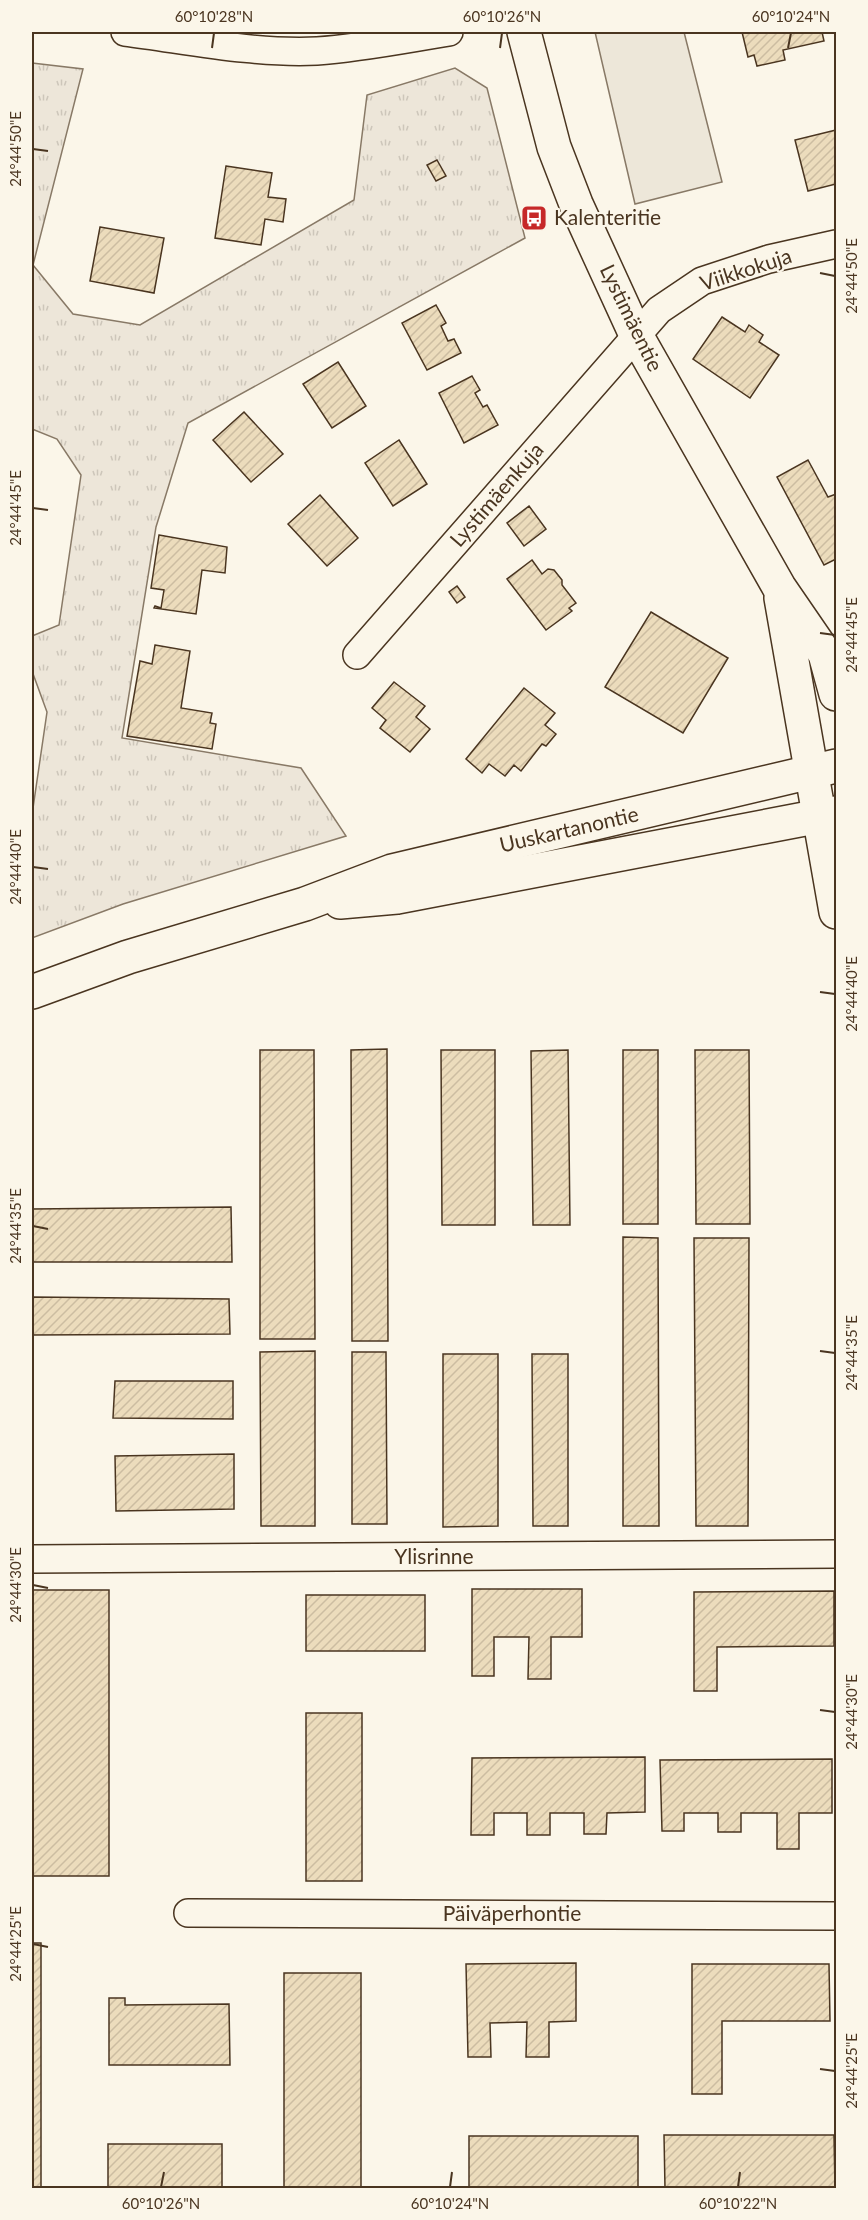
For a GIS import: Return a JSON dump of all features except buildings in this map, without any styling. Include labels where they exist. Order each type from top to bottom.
[{"type":"main road","name":"Lystimäentie","points":[[524,32],[554,147],[576,204],[636,335],[779,587],[825,654],[837,694]]},
{"type":"main road","name":"Lystimäentie","points":[[779,587],[824,769],[837,912]]},
{"type":"main road","name":"Uuskartanontie","points":[[32,992],[128,957],[305,904],[393,871],[824,769]]},
{"type":"main road","name":"Uuskartanontie","points":[[305,904],[397,897],[828,815]]},
{"type":"street","points":[[125,32],[258,50],[316,51],[449,32]]},
{"type":"street","name":"Viikkokuja","points":[[636,335],[659,310],[702,281],[769,259],[837,244]]},
{"type":"street","name":"Lystimäenkuja","points":[[357,655],[636,335]]},
{"type":"street","name":"Ylisrinne","points":[[32,1559],[837,1554]]},
{"type":"street","name":"Päiväperhontie","points":[[188,1913],[837,1916]]},
{"type":"green space","points":[[32,63],[83,69],[33,265],[73,314],[140,325],[354,200],[367,95],[455,68],[487,88],[525,238],[188,423],[156,527],[122,738],[301,768],[346,836],[123,904],[32,938],[32,815],[47,712],[32,671],[32,636],[59,625],[81,475],[57,439],[32,429]]},
{"type":"shaded area","points":[[595,32],[684,32],[722,182],[635,204]]},
{"type":"place","name":"Kalenteritie","points":[[534,218]]}]
